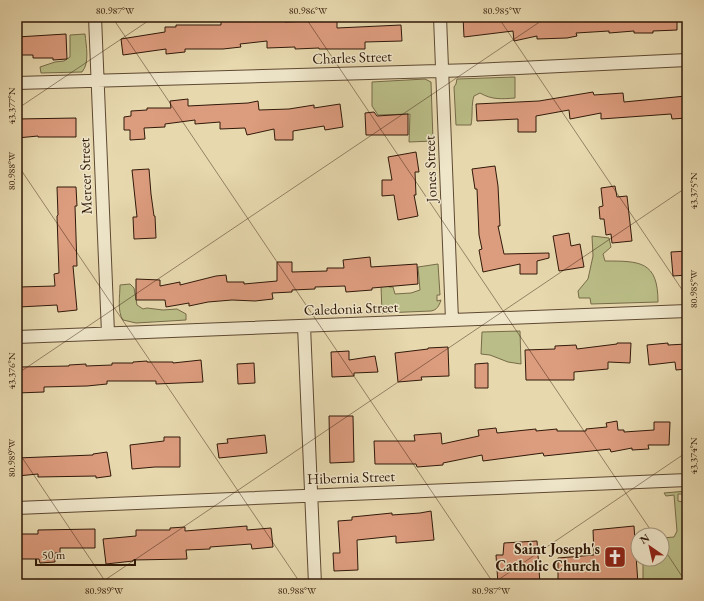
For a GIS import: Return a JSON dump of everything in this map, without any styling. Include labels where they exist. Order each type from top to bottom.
[{"type":"street","name":"Mercer Street","points":[[94,17],[108,333]]},
{"type":"street","name":"Jones Street","points":[[440,17],[452,320]]},
{"type":"street","name":"Charles Street","points":[[17,84],[442,71],[687,60]]},
{"type":"street","name":"Caledonia Street","points":[[17,337],[687,311]]},
{"type":"street","points":[[304,326],[310,495],[315,584]]},
{"type":"street","name":"Hibernia Street","points":[[17,508],[687,480]]},
{"type":"green space","points":[[85,34],[87,59],[82,72],[41,73],[40,67],[55,62],[64,61],[70,57],[70,35]]},
{"type":"green space","points":[[515,77],[515,98],[493,98],[480,93],[474,96],[471,125],[456,125],[454,87],[457,79]]},
{"type":"green space","points":[[425,79],[431,82],[433,141],[409,142],[410,114],[378,115],[372,106],[372,82]]},
{"type":"green space","points":[[592,236],[609,238],[611,247],[603,254],[605,261],[637,263],[645,266],[650,271],[655,278],[658,302],[591,304],[590,298],[579,298],[578,291],[588,279],[593,256]]},
{"type":"green space","points":[[438,264],[440,295],[437,295],[437,301],[441,300],[436,309],[431,311],[382,313],[381,286],[387,272],[389,287],[393,287],[395,294],[411,293],[420,290],[418,267]]},
{"type":"green space","points":[[130,284],[134,288],[137,305],[143,309],[177,309],[186,314],[186,320],[136,323],[123,320],[119,308],[120,285]]},
{"type":"green space","points":[[520,331],[521,364],[508,362],[490,355],[481,354],[482,332]]},
{"type":"green space","points":[[687,491],[687,494],[678,494],[678,501],[683,502],[684,557],[687,573],[687,584],[643,584],[643,567],[670,567],[670,537],[674,537],[677,531],[674,495],[666,496],[664,493]]},
{"type":"building","points":[[285,17],[285,22],[337,20],[337,28],[401,25],[402,41],[365,42],[365,49],[295,49],[295,47],[267,48],[267,41],[240,44],[241,47],[223,49],[185,49],[185,52],[166,54],[166,49],[123,55],[121,39],[165,32],[165,27],[176,27],[176,25],[221,25],[221,21]]},
{"type":"building","points":[[463,17],[551,17],[551,21],[571,17],[677,17],[677,30],[653,31],[653,33],[634,33],[634,31],[609,33],[609,31],[576,33],[577,36],[567,38],[537,39],[537,36],[514,41],[513,31],[464,37]]},
{"type":"building","points":[[66,34],[67,59],[53,60],[53,58],[33,58],[33,55],[17,55],[17,37]]},
{"type":"building","points":[[593,92],[594,95],[623,93],[624,102],[686,96],[687,118],[672,119],[671,114],[601,119],[601,113],[570,119],[569,110],[536,116],[536,132],[518,132],[518,119],[477,121],[476,104],[539,101]]},
{"type":"building","points":[[188,99],[188,106],[248,103],[258,101],[259,110],[289,109],[314,105],[314,108],[340,104],[343,127],[325,130],[324,126],[293,131],[293,140],[275,140],[274,129],[247,135],[245,128],[220,129],[220,122],[195,124],[195,120],[165,124],[165,127],[144,128],[145,139],[130,140],[130,130],[124,130],[124,117],[131,116],[131,111],[147,110],[147,108],[171,108],[170,101]]},
{"type":"building","points":[[374,112],[377,116],[408,114],[408,135],[366,135],[365,113]]},
{"type":"building","points":[[76,118],[76,137],[38,136],[17,138],[17,119]]},
{"type":"building","points":[[416,152],[419,172],[415,172],[416,195],[414,195],[418,216],[398,220],[394,195],[382,196],[382,180],[392,180],[388,157]]},
{"type":"building","points":[[495,166],[498,186],[500,226],[498,226],[504,254],[549,253],[549,258],[537,261],[537,274],[520,274],[520,264],[483,272],[479,250],[482,249],[479,235],[477,189],[475,189],[472,169]]},
{"type":"building","points":[[149,169],[155,216],[156,238],[134,239],[133,217],[137,217],[132,170]]},
{"type":"building","points":[[615,186],[617,197],[627,196],[632,241],[612,243],[611,234],[606,235],[604,219],[600,219],[599,207],[603,206],[601,188]]},
{"type":"building","points":[[57,187],[76,187],[77,206],[75,206],[77,266],[73,266],[77,310],[58,312],[57,305],[19,307],[19,287],[55,286],[54,274],[59,273]]},
{"type":"building","points":[[569,233],[571,246],[580,244],[584,267],[559,271],[553,236]]},
{"type":"building","points":[[687,251],[687,275],[673,276],[671,252]]},
{"type":"building","points":[[370,257],[371,267],[417,264],[418,284],[346,292],[345,286],[315,287],[315,289],[272,293],[273,299],[208,302],[189,306],[189,303],[166,307],[165,300],[136,300],[136,279],[160,280],[160,286],[180,282],[180,285],[226,275],[227,282],[244,282],[244,284],[277,281],[277,262],[292,262],[292,272],[327,271],[327,268],[344,268],[343,260]]},
{"type":"building","points":[[617,343],[631,343],[630,363],[608,362],[608,369],[574,372],[574,380],[526,380],[525,350],[555,349],[555,346],[576,345],[577,349]]},
{"type":"building","points":[[668,343],[668,345],[687,344],[687,369],[676,370],[675,362],[649,365],[647,345]]},
{"type":"building","points":[[448,347],[449,376],[421,377],[422,380],[398,382],[395,353],[428,348]]},
{"type":"building","points":[[349,351],[349,360],[375,356],[378,372],[354,373],[354,376],[332,377],[331,352]]},
{"type":"building","points":[[201,360],[203,382],[156,384],[156,381],[107,381],[107,384],[44,387],[44,392],[17,393],[17,372],[20,372],[20,367],[69,366],[86,364],[86,366],[112,365],[112,363],[147,361],[173,363]]},
{"type":"building","points":[[254,363],[255,383],[238,384],[237,364]]},
{"type":"building","points":[[488,363],[488,388],[475,388],[475,364]]},
{"type":"building","points":[[329,416],[353,416],[354,462],[330,463]]},
{"type":"building","points":[[617,421],[618,430],[624,430],[624,432],[654,430],[654,422],[670,422],[669,445],[648,445],[649,449],[632,450],[632,448],[611,452],[610,449],[544,456],[543,453],[483,461],[482,455],[443,463],[443,465],[417,467],[416,464],[375,464],[374,441],[415,441],[414,435],[441,433],[442,444],[479,436],[478,430],[496,428],[497,433],[536,429],[536,431],[557,429],[557,431],[586,431],[586,429],[607,427],[606,423]]},
{"type":"building","points":[[265,435],[267,453],[219,458],[217,444],[228,443],[227,439]]},
{"type":"building","points":[[164,437],[180,437],[180,467],[132,469],[130,445],[164,441]]},
{"type":"building","points":[[107,452],[111,476],[96,478],[96,476],[38,477],[38,474],[17,476],[17,458],[93,455]]},
{"type":"building","points":[[431,511],[434,540],[396,543],[396,536],[357,540],[358,570],[334,571],[333,553],[340,553],[338,521],[352,520],[352,517]]},
{"type":"building","points":[[247,526],[247,530],[271,528],[273,547],[252,549],[251,544],[210,547],[210,549],[186,550],[187,559],[133,560],[106,564],[103,539],[136,536],[136,530],[170,530],[170,528],[185,527],[185,531]]},
{"type":"building","name":"Saint Joseph's Catholic Church","points":[[634,526],[630,527],[630,567],[637,567],[638,584],[558,584],[558,558],[594,555],[593,530]]},
{"type":"building","points":[[95,529],[95,548],[60,548],[60,553],[55,553],[55,562],[40,563],[39,559],[17,559],[17,534],[38,534],[38,530]]},
{"type":"building","points":[[537,541],[540,584],[498,584],[496,555],[503,555],[504,543]]},
{"type":"place","name":"Saint Joseph's Catholic Church","points":[[615,557]]}]
